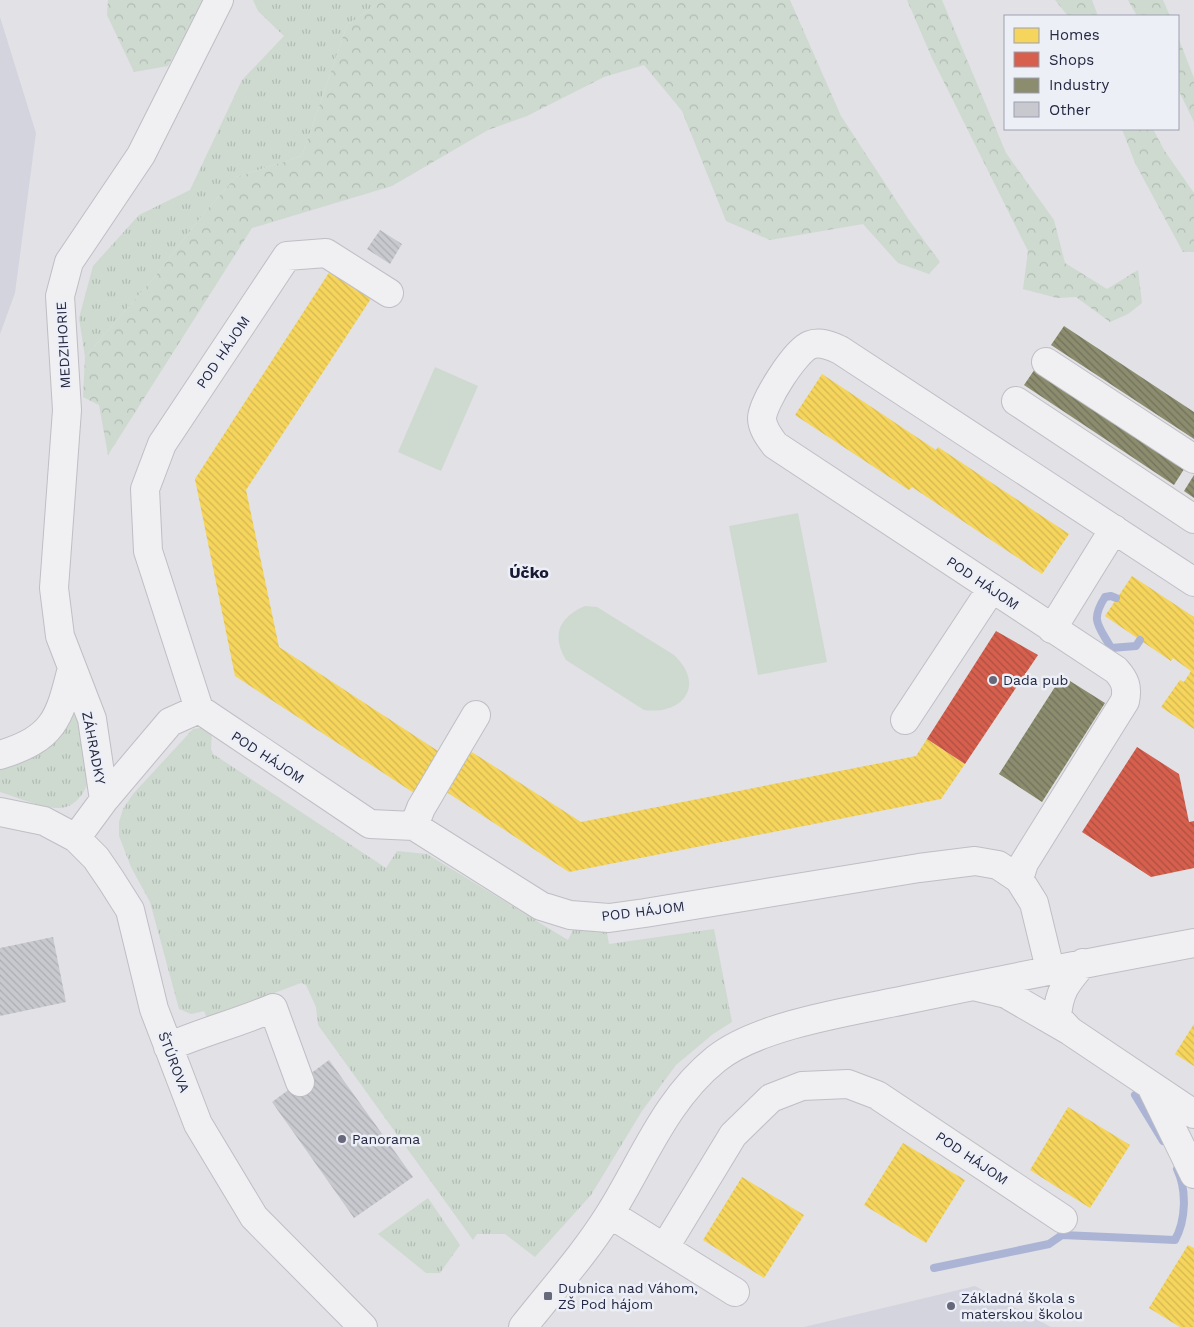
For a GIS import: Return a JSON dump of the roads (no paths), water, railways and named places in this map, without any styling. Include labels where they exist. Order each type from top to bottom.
[{"type":"street","name":"MEDZIHORIE","points":[[72,668],[60,636],[54,588],[67,410],[60,296],[69,262],[141,156],[219,0]]},
{"type":"street","name":"POD HÁJOM","points":[[389,293],[326,253],[287,256],[162,444],[145,489],[148,551],[199,709],[370,824],[414,826],[541,906],[570,915],[608,918],[956,862],[976,861],[998,865],[1019,879],[1034,903],[1050,970]]},
{"type":"street","name":"POD HÁJOM","points":[[1019,879],[1024,863],[1125,701],[1127,690],[1124,679],[1116,670],[775,445],[767,434],[762,420],[764,405],[799,353],[811,344],[826,344],[840,350],[1194,582]]},
{"type":"street","points":[[1046,362],[1194,459]]},
{"type":"street","points":[[1016,401],[1194,518]]},
{"type":"street","points":[[1052,629],[1114,529]]},
{"type":"street","points":[[905,720],[992,588]]},
{"type":"street","points":[[0,755],[26,747],[44,735],[63,705],[72,668]]},
{"type":"street","name":"ZÁHRADKY","points":[[72,668],[92,719],[104,800]]},
{"type":"street","points":[[76,838],[104,800],[170,722],[199,709]]},
{"type":"street","points":[[414,826],[421,808],[476,715]]},
{"type":"street","name":"ŠTÚROVA","points":[[0,812],[44,821],[76,838],[96,858],[130,910],[154,1009],[198,1124],[254,1217],[363,1327]]},
{"type":"street","points":[[523,1327],[588,1246],[610,1214],[660,1124],[682,1094],[716,1059],[742,1042],[774,1030],[855,1010],[1083,963],[1194,943]]},
{"type":"street","points":[[1070,1031],[1057,1017],[1059,997],[1064,986],[1083,963]]},
{"type":"street","points":[[973,986],[1006,994],[1070,1031],[1194,1114]]},
{"type":"street","points":[[168,1047],[273,1008],[300,1082]]},
{"type":"street","name":"POD HÁJOM","points":[[665,1247],[733,1136],[771,1098],[802,1086],[848,1084],[877,1095],[1063,1219]]},
{"type":"street","points":[[1151,1086],[1194,1174]]},
{"type":"street","points":[[610,1214],[735,1292]]},
{"type":"waterway","points":[[1116,598],[1111,596],[1105,597],[1100,605],[1097,617],[1099,628],[1111,648],[1136,646],[1140,640]]},
{"type":"waterway","points":[[1135,1095],[1163,1141]]},
{"type":"waterway","points":[[934,1268],[1049,1244],[1062,1235],[1175,1240],[1179,1232],[1184,1205],[1184,1195],[1177,1169]]},
{"type":"place","name":"Dada pub","points":[[993,680]]},
{"type":"place","name":"Panorama","points":[[342,1139]]},
{"type":"place","name":"Dubnica nad Váhom, ZŠ Pod hájom","points":[[548,1296]]},
{"type":"place","name":"Základná škola s materskou školou","points":[[951,1306]]},
{"type":"district","name":"Účko","points":[[529,572]]}]
